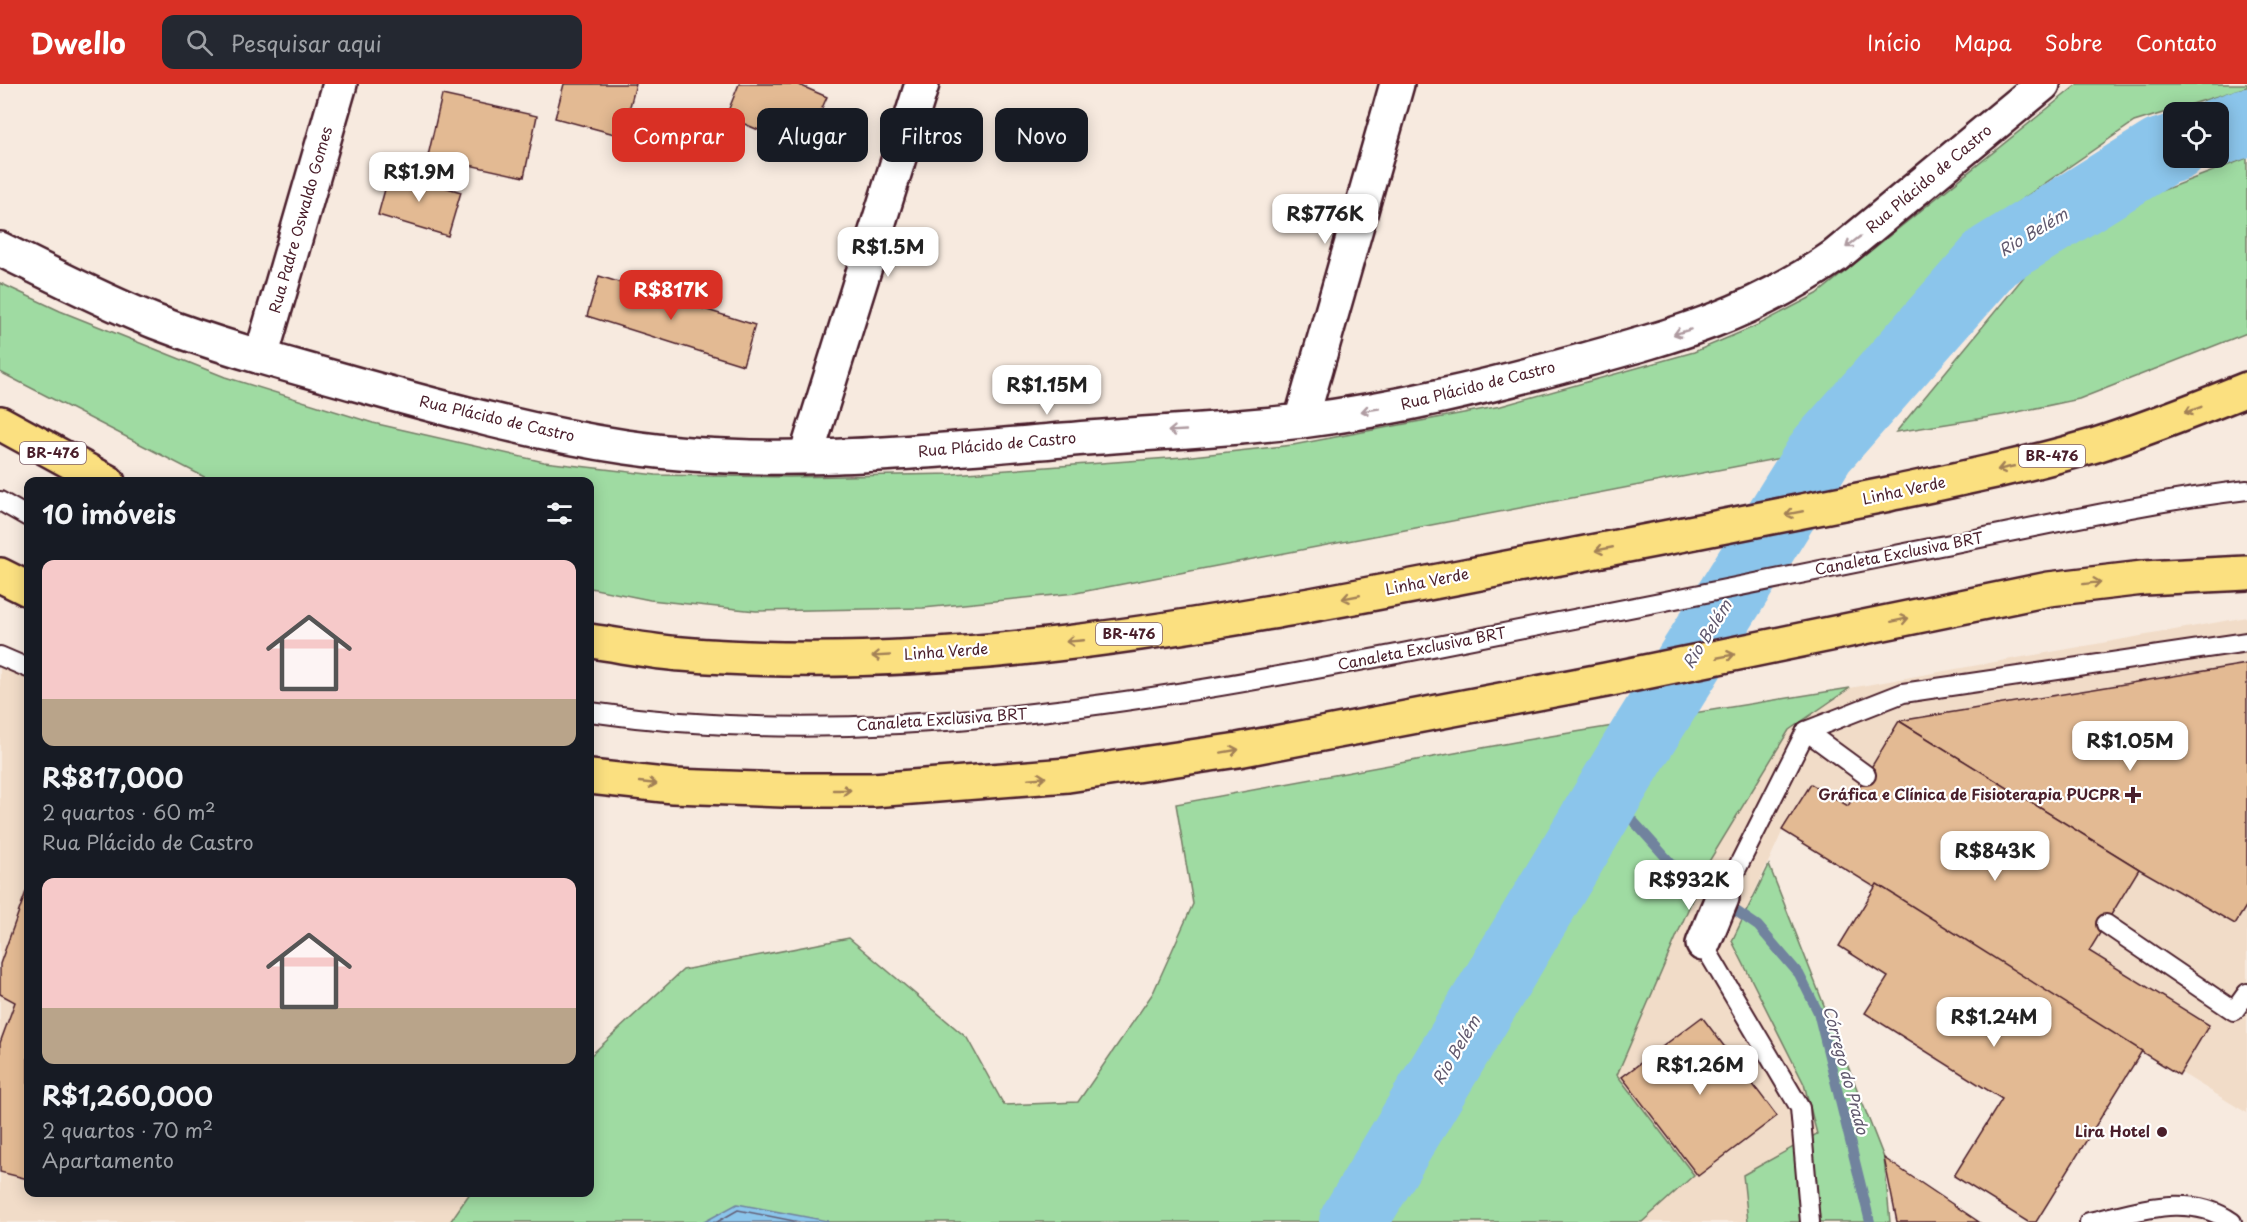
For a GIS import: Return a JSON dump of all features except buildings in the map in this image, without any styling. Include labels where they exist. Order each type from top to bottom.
[{"type":"highway","name":"Linha Verde","points":[[594,641],[679,654],[777,658],[928,654],[1085,640],[1287,609],[1851,502],[1973,476],[2094,445],[2247,389]]},
{"type":"highway","name":"BR-476","points":[[0,423],[99,477]]},
{"type":"highway","points":[[594,777],[674,786],[873,790],[1057,776],[1227,752],[1606,680],[2049,589],[2143,578],[2247,573]]},
{"type":"highway","points":[[0,575],[24,587]]},
{"type":"main road","name":"Rua Padre Oswaldo Gomes","points":[[261,357],[340,84]]},
{"type":"main road","points":[[806,456],[922,84]]},
{"type":"main road","points":[[1301,421],[1397,84]]},
{"type":"main road","name":"Rua Plácido de Castro","points":[[0,249],[150,320],[261,357],[494,422],[568,438],[632,448],[702,454],[806,456],[908,453],[1301,421],[1386,408],[1515,379],[1706,325],[1755,305],[1800,281],[1835,256],[2043,84]]},
{"type":"main road","points":[[0,585],[24,594]]},
{"type":"main road","points":[[1703,944],[1722,898]]},
{"type":"lane","name":"Canaleta Exclusiva BRT","points":[[594,713],[661,723],[760,727],[948,721],[1062,711],[1224,687],[1660,603],[2128,508],[2247,490]]},
{"type":"lane","points":[[0,501],[24,515]]},
{"type":"lane","points":[[1722,898],[1806,731],[1903,693],[2247,642]]},
{"type":"lane","points":[[0,656],[24,667]]},
{"type":"lane","points":[[1806,731],[1866,775]]},
{"type":"lane","points":[[2106,924],[2234,1011],[2247,993]]},
{"type":"lane","points":[[1703,944],[1800,1108],[1810,1222]]},
{"type":"lane","points":[[2089,1222],[2173,1204],[2201,1206],[2232,1222]]},
{"type":"shaded area","points":[[2247,617],[2247,1113],[1783,830],[1732,941],[1817,1085],[1847,1222],[1642,1222],[1694,1175],[1617,1075],[1708,863],[1789,730],[1850,688]]},
{"type":"shaded area","points":[[0,661],[24,674],[24,1197],[467,1197],[450,1222],[0,1222]]},
{"type":"green space","points":[[2078,84],[2247,84],[2247,87],[2199,102],[2163,102],[2163,113],[2134,122],[1986,224],[1822,450],[1076,593],[923,608],[756,611],[650,600],[594,589],[594,477],[204,477],[0,372],[0,283],[60,311],[225,377],[373,423],[544,462],[656,475],[789,477],[953,474],[1183,457],[1293,445],[1501,406],[1694,352],[1758,325],[1817,294]]},
{"type":"green space","points":[[2247,158],[2247,333],[2079,399],[2003,415],[1896,432],[2064,228],[2221,168],[2229,168],[2229,165]]},
{"type":"green space","points":[[1850,688],[1789,730],[1708,863],[1617,1075],[1694,1175],[1642,1222],[450,1222],[467,1197],[594,1197],[594,1052],[683,970],[849,938],[967,1038],[1004,1105],[1078,1102],[1153,993],[1193,904],[1176,804],[1526,740]]},
{"type":"green space","points":[[1769,865],[1884,1158],[1890,1222],[1748,1222],[1743,1175],[1817,1134],[1804,1084],[1732,941]]},
{"type":"water","points":[[737,1204],[828,1221],[828,1222],[704,1222]]},
{"type":"waterway","name":"Rio Belém","points":[[2229,128],[2247,122]]},
{"type":"waterway","name":"Rio Belém","points":[[1353,1222],[1636,748],[1822,450],[1992,257],[2163,151]]},
{"type":"waterway","name":"Córrego do Prado","points":[[1609,794],[1679,872],[1758,926],[1799,974],[1818,1012],[1870,1222]]},
{"type":"place","name":"Gráfica e Clínica de Fisioterapia PUCPR","points":[[2133,795]]},
{"type":"place","name":"Lira Hotel","points":[[2162,1132]]}]
